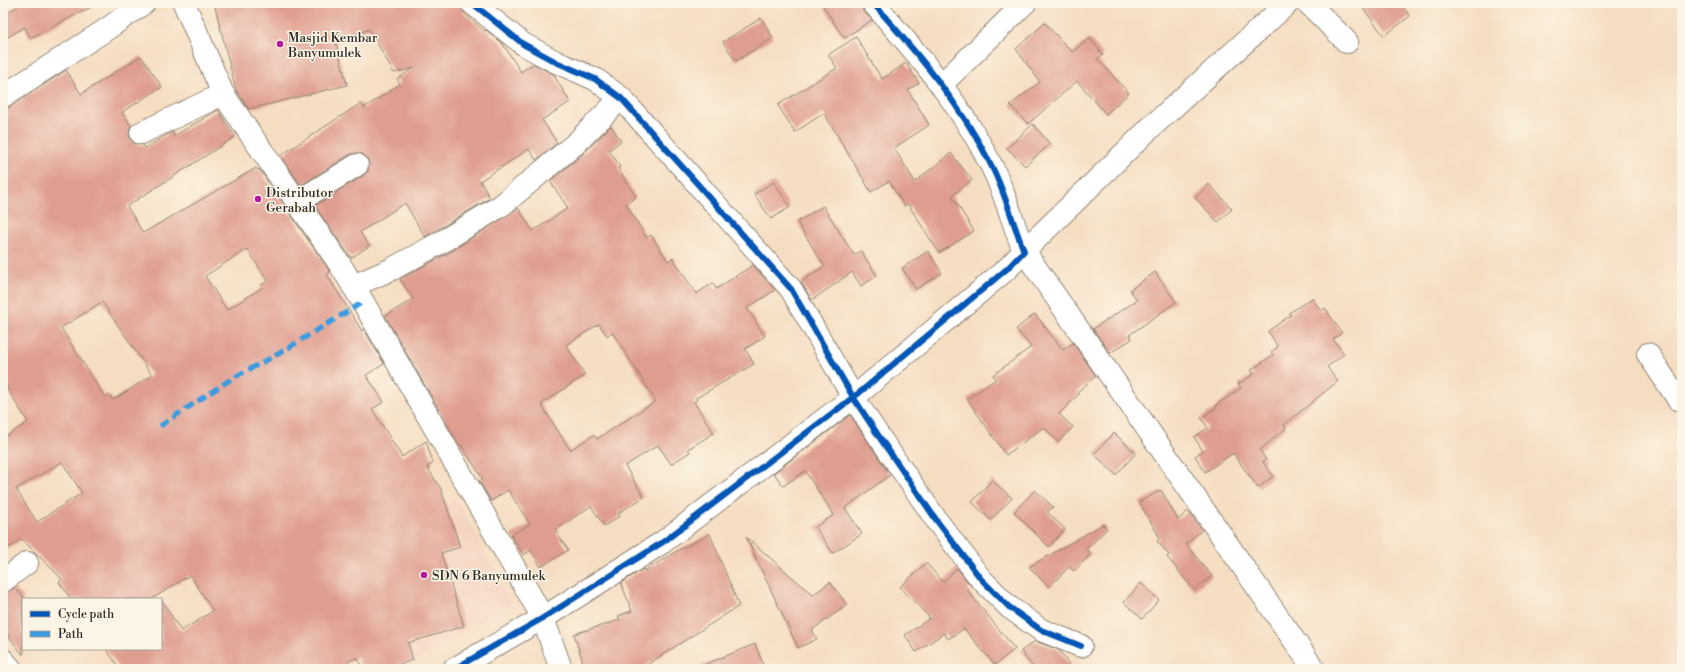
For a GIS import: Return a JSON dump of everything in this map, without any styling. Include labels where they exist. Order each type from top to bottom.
[{"type":"street","points":[[3,96],[104,31],[144,3]]},
{"type":"street","points":[[184,3],[223,94],[353,286],[543,618],[561,669]]},
{"type":"street","points":[[472,3],[523,44],[556,62],[595,79],[621,98],[791,289],[859,393],[937,521],[981,580],[1009,607],[1041,630],[1081,646]]},
{"type":"street","points":[[873,3],[942,84],[990,162],[1004,194],[1024,251],[1314,669]]},
{"type":"street","points":[[942,84],[1025,3]]},
{"type":"street","points":[[454,669],[543,618],[663,542],[859,393],[1008,268],[1149,129],[1288,3]]},
{"type":"street","points":[[1308,3],[1347,42]]},
{"type":"street","points":[[141,133],[223,94]]},
{"type":"street","points":[[353,286],[425,251],[502,206],[575,144],[621,98]]},
{"type":"street","points":[[297,202],[357,165]]},
{"type":"street","points":[[1648,354],[1678,399],[1682,396]]},
{"type":"street","points":[[3,581],[27,563]]},
{"type":"street","points":[[3,660],[11,669]]},
{"type":"shaded area","name":"SDN 6 Banyumulek","points":[[456,500],[511,603],[402,669],[394,669],[340,547]]},
{"type":"building","points":[[23,3],[99,3],[30,38],[25,27],[3,40],[3,15]]},
{"type":"building","points":[[214,3],[460,3],[464,13],[484,31],[486,30],[502,43],[521,72],[533,64],[553,74],[570,102],[542,120],[557,143],[536,160],[529,149],[480,181],[490,198],[425,237],[405,203],[360,232],[369,246],[351,258],[315,206],[364,175],[368,171],[369,165],[367,158],[363,154],[351,154],[301,185],[280,156],[361,103],[364,108],[400,84],[397,79],[414,68],[394,73],[369,29],[336,43],[347,85],[249,109],[236,90]]},
{"type":"building","points":[[821,3],[861,3],[863,11],[872,20],[844,38]]},
{"type":"building","points":[[1359,3],[1400,3],[1410,16],[1384,36]]},
{"type":"building","points":[[761,18],[773,38],[736,61],[723,42]]},
{"type":"building","points":[[1045,23],[1072,52],[1090,38],[1103,55],[1097,59],[1129,93],[1106,114],[1077,81],[1028,124],[1010,105],[1040,82],[1016,49]]},
{"type":"building","points":[[856,37],[882,79],[906,63],[919,83],[908,90],[929,125],[894,148],[915,182],[951,153],[972,180],[952,196],[974,231],[939,253],[908,204],[904,206],[889,181],[871,192],[824,113],[795,132],[778,105],[837,68],[828,55]]},
{"type":"building","points":[[141,56],[162,87],[122,112],[131,126],[129,132],[130,139],[134,143],[143,145],[145,148],[172,132],[174,136],[218,110],[235,137],[127,206],[143,233],[256,168],[258,170],[259,169],[329,270],[330,272],[327,275],[362,331],[364,329],[384,364],[366,375],[384,402],[372,409],[402,457],[426,441],[433,463],[427,467],[441,489],[460,547],[441,553],[464,626],[408,643],[413,660],[386,669],[363,669],[357,657],[337,669],[120,669],[107,650],[162,650],[162,601],[181,631],[213,611],[190,575],[154,598],[70,598],[59,582],[62,579],[22,539],[3,552],[3,438],[28,422],[3,382],[3,108],[10,107],[66,70],[81,94]],"holes":[[[247,249],[268,281],[261,285],[263,287],[227,310],[205,276]],[[102,302],[152,375],[113,400],[109,395],[105,397],[61,328]],[[62,462],[82,493],[37,522],[16,489]]]},
{"type":"building","points":[[1033,124],[1050,144],[1025,166],[1007,148]]},
{"type":"building","points":[[611,126],[621,141],[609,150],[636,197],[626,204],[647,238],[651,235],[668,261],[673,258],[696,294],[713,283],[716,289],[753,265],[775,290],[747,308],[765,336],[745,349],[754,364],[696,398],[697,400],[694,402],[714,433],[688,449],[690,452],[671,464],[658,445],[625,466],[644,497],[618,513],[620,516],[604,526],[591,506],[555,530],[568,550],[541,567],[531,550],[524,555],[511,535],[530,524],[508,490],[491,501],[479,481],[483,479],[461,445],[460,446],[385,316],[413,299],[400,279],[452,251],[518,208],[533,231],[568,208],[550,181],[583,154]],"holes":[[[599,324],[607,336],[612,332],[656,401],[597,439],[594,435],[570,450],[541,404],[585,375],[566,345]]]},
{"type":"building","points":[[774,182],[790,207],[771,219],[754,194]]},
{"type":"building","points":[[1209,184],[1232,209],[1218,222],[1195,198]]},
{"type":"building","points":[[823,206],[854,255],[861,251],[877,276],[861,286],[852,272],[812,300],[801,282],[824,266],[797,222]]},
{"type":"building","points":[[928,251],[942,273],[916,289],[902,268]]},
{"type":"building","points":[[1155,272],[1176,302],[1129,335],[1132,339],[1110,353],[1093,329],[1137,300],[1130,290]]},
{"type":"building","points":[[1312,298],[1321,311],[1325,308],[1342,333],[1333,339],[1344,354],[1327,367],[1338,381],[1284,425],[1286,428],[1260,450],[1266,460],[1263,462],[1273,476],[1258,488],[1233,453],[1205,472],[1195,456],[1203,451],[1194,437],[1208,428],[1201,418],[1217,407],[1216,405],[1241,388],[1238,384],[1254,374],[1251,370],[1273,355],[1271,352],[1278,347],[1268,331],[1291,315],[1289,313]]},
{"type":"building","points":[[1035,314],[1063,350],[1073,343],[1096,376],[1077,392],[1079,394],[1059,414],[1073,427],[1058,442],[1044,427],[1006,455],[967,399],[996,379],[993,375],[1031,347],[1016,329]]},
{"type":"building","points":[[850,415],[890,475],[845,508],[862,534],[833,553],[815,527],[834,515],[805,471],[783,486],[774,473]]},
{"type":"building","points":[[1114,433],[1136,453],[1116,475],[1094,454]]},
{"type":"building","points":[[992,480],[1012,498],[991,520],[972,502]]},
{"type":"building","points":[[1035,490],[1053,507],[1047,512],[1065,529],[1049,547],[1014,512]]},
{"type":"building","points":[[1161,490],[1178,520],[1188,511],[1202,530],[1186,544],[1212,576],[1194,590],[1167,557],[1169,555],[1157,541],[1160,538],[1139,502]]},
{"type":"building","points":[[1103,524],[1107,529],[1086,549],[1091,554],[1074,571],[1069,567],[1049,587],[1029,567]]},
{"type":"building","points":[[710,534],[739,606],[640,669],[585,669],[574,634],[620,620],[618,616],[632,611],[621,583],[643,569],[644,571],[682,548]]},
{"type":"building","points":[[746,537],[813,595],[830,582],[847,605],[812,630],[817,639],[798,648]]},
{"type":"building","points":[[926,563],[943,582],[957,568],[971,586],[967,590],[1015,649],[995,665],[964,629],[948,639],[944,633],[916,652],[905,635],[930,618],[900,587]]},
{"type":"building","points":[[1141,583],[1159,600],[1142,619],[1124,602]]},
{"type":"building","points":[[14,588],[23,596],[23,655],[3,629],[3,593]]},
{"type":"building","points":[[1035,641],[1059,650],[1072,669],[1034,669],[1021,651]]},
{"type":"building","points":[[755,644],[765,669],[696,669],[696,668]]},
{"type":"marked path","points":[[160,426],[231,379],[280,353],[363,302]]},
{"type":"cycle path","points":[[472,3],[523,44],[556,62],[595,79],[621,98],[791,289],[853,397],[937,521],[981,579],[1009,607],[1041,630],[1081,646]]},
{"type":"cycle path","points":[[454,669],[543,618],[663,542],[859,393],[1008,268],[1024,251],[995,174],[978,141],[937,79],[873,3]]},
{"type":"place","name":"Masjid Kembar Banyumulek","points":[[280,44]]},
{"type":"place","name":"Distributor Gerabah","points":[[258,199]]},
{"type":"place","name":"SDN 6 Banyumulek","points":[[424,575]]}]
